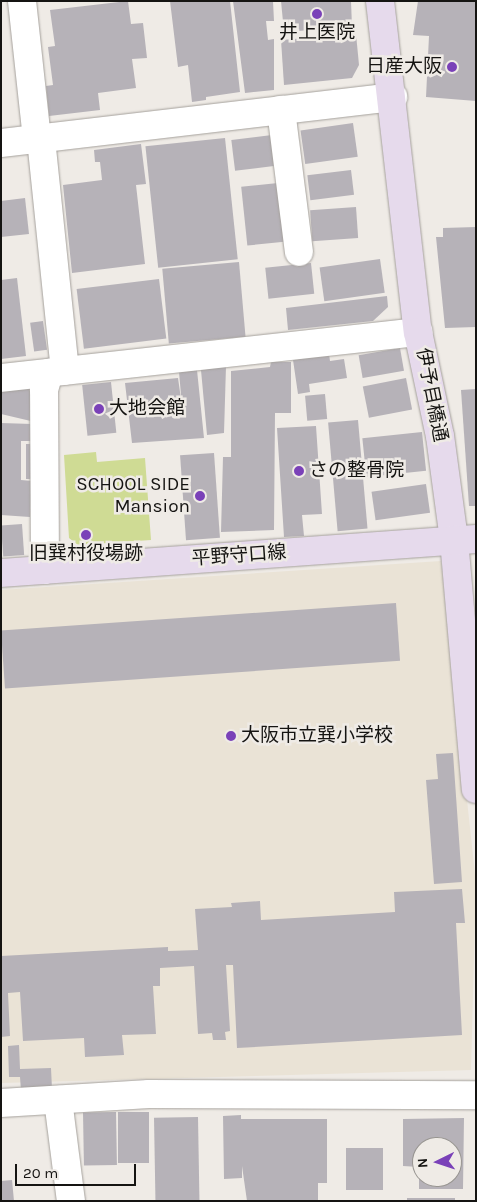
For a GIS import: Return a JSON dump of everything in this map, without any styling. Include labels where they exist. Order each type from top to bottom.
[{"type":"street","points":[[22,1],[39,139],[57,372],[44,390],[45,570]]},
{"type":"street","name":"伊予目橋通","points":[[380,1],[418,332],[465,540],[476,789]]},
{"type":"street","points":[[1,143],[392,97]]},
{"type":"street","points":[[281,110],[299,252]]},
{"type":"street","points":[[1,378],[418,332]]},
{"type":"street","name":"平野守口線","points":[[1,573],[465,540]]},
{"type":"street","points":[[1,1103],[150,1094],[476,1094]]},
{"type":"street","points":[[58,1100],[71,1201]]},
{"type":"shaded area","name":"大阪市立巽小学校","points":[[441,561],[476,883],[471,1070],[1,1083],[1,590]]},
{"type":"green space","points":[[96,452],[97,462],[145,458],[151,540],[78,545],[69,538],[64,455]]},
{"type":"building","points":[[128,1],[131,24],[143,23],[147,58],[132,59],[136,88],[98,93],[100,110],[49,116],[46,86],[53,85],[48,47],[55,46],[50,10]]},
{"type":"building","points":[[170,1],[230,1],[240,92],[206,97],[206,100],[192,102],[188,65],[178,67]]},
{"type":"building","points":[[233,1],[273,1],[274,21],[266,21],[268,40],[274,39],[274,90],[245,93]]},
{"type":"building","name":"井上医院","points":[[281,1],[351,1],[352,27],[284,32]]},
{"type":"building","name":"日産大阪","points":[[418,1],[476,1],[476,101],[426,97],[429,36],[413,35]]},
{"type":"building","points":[[356,34],[359,65],[352,78],[284,85],[281,40]]},
{"type":"building","points":[[353,123],[358,157],[305,164],[301,130]]},
{"type":"building","points":[[272,135],[276,166],[235,171],[231,140]]},
{"type":"building","points":[[225,138],[238,259],[158,268],[145,146]]},
{"type":"building","points":[[141,144],[146,184],[136,185],[145,264],[72,273],[63,185],[102,180],[100,162],[95,162],[94,150]]},
{"type":"building","points":[[351,170],[354,195],[310,200],[307,175]]},
{"type":"building","points":[[278,183],[284,242],[247,246],[241,187]]},
{"type":"building","points":[[25,198],[29,234],[1,237],[1,201]]},
{"type":"building","points":[[356,207],[358,238],[312,241],[310,210]]},
{"type":"building","points":[[476,227],[476,327],[445,328],[436,237],[443,237],[443,228]]},
{"type":"building","points":[[380,259],[385,293],[324,301],[320,267]]},
{"type":"building","points":[[239,262],[246,337],[169,343],[162,269]]},
{"type":"building","points":[[311,263],[314,294],[268,299],[265,268]]},
{"type":"building","points":[[17,278],[26,356],[1,359],[1,280]]},
{"type":"building","points":[[159,279],[166,339],[84,349],[77,289]]},
{"type":"building","points":[[387,296],[388,307],[373,321],[288,330],[286,308]]},
{"type":"building","points":[[43,321],[47,350],[34,352],[30,323]]},
{"type":"building","points":[[400,348],[404,371],[363,378],[359,355]]},
{"type":"building","points":[[329,354],[330,361],[344,359],[347,378],[309,384],[310,392],[298,394],[293,360]]},
{"type":"building","points":[[271,362],[291,362],[291,413],[275,413],[274,530],[221,532],[223,457],[231,457],[231,371],[270,367]]},
{"type":"building","points":[[226,366],[224,433],[207,435],[201,370]]},
{"type":"building","points":[[197,370],[204,438],[132,443],[125,383],[178,378],[182,406],[179,372]]},
{"type":"building","points":[[406,378],[412,409],[369,418],[363,386]]},
{"type":"building","name":"大地会館","points":[[111,382],[116,433],[87,436],[82,385]]},
{"type":"building","points":[[28,388],[35,399],[35,422],[1,414],[1,390]]},
{"type":"building","points":[[476,389],[476,506],[469,506],[461,390]]},
{"type":"building","points":[[325,394],[327,419],[307,421],[305,396]]},
{"type":"building","points":[[358,420],[367,529],[338,531],[328,423]]},
{"type":"building","points":[[1,423],[32,424],[31,441],[21,441],[21,480],[32,481],[30,517],[1,515]]},
{"type":"building","name":"さの整骨院","points":[[316,426],[322,514],[302,515],[304,536],[284,537],[277,428]]},
{"type":"building","points":[[422,432],[426,471],[366,477],[362,438]]},
{"type":"building","points":[[26,444],[37,444],[37,479],[26,479]]},
{"type":"building","name":"SCHOOL SIDE Mansion","points":[[214,453],[220,538],[186,540],[180,455]]},
{"type":"building","points":[[426,484],[430,513],[376,520],[372,492]]},
{"type":"building","points":[[22,524],[24,555],[3,556],[1,525]]},
{"type":"building","points":[[396,603],[400,661],[5,688],[1,631]]},
{"type":"building","points":[[453,753],[462,882],[434,884],[426,780],[438,779],[436,754]]},
{"type":"building","points":[[462,889],[465,923],[456,923],[462,1035],[237,1048],[233,965],[226,965],[230,1031],[225,1032],[226,1040],[213,1040],[212,1033],[198,1034],[194,966],[160,968],[160,986],[153,986],[156,1034],[122,1035],[124,1055],[85,1057],[84,1038],[23,1041],[20,992],[8,993],[10,1036],[1,1037],[1,956],[168,947],[168,951],[198,950],[195,909],[232,907],[231,903],[260,901],[261,920],[395,912],[394,892]]},
{"type":"building","points":[[19,1045],[20,1069],[51,1068],[52,1089],[21,1091],[20,1077],[9,1077],[8,1046]]},
{"type":"building","points":[[116,1112],[117,1165],[84,1166],[83,1113]]},
{"type":"building","points":[[118,1112],[149,1112],[149,1163],[118,1163]]},
{"type":"building","points":[[241,1115],[241,1119],[327,1119],[327,1183],[318,1183],[318,1201],[247,1201],[242,1166],[242,1178],[224,1179],[223,1116]]},
{"type":"building","points":[[198,1117],[199,1201],[155,1201],[154,1118]]},
{"type":"building","points":[[464,1118],[463,1189],[419,1189],[419,1187],[462,1187],[462,1137],[412,1137],[412,1167],[403,1166],[403,1119]]},
{"type":"building","points":[[346,1148],[383,1148],[383,1190],[346,1190]]},
{"type":"building","points":[[12,1180],[14,1201],[1,1201],[1,1181]]},
{"type":"building","points":[[407,1198],[455,1198],[455,1201],[407,1201]]},
{"type":"place","name":"井上医院","points":[[317,14]]},
{"type":"place","name":"日産大阪","points":[[452,67]]},
{"type":"place","name":"大地会館","points":[[99,409]]},
{"type":"place","name":"さの整骨院","points":[[299,471]]},
{"type":"place","name":"SCHOOL SIDE Mansion","points":[[200,496]]},
{"type":"place","name":"旧巽村役場跡","points":[[86,535]]},
{"type":"place","name":"大阪市立巽小学校","points":[[231,736]]}]
